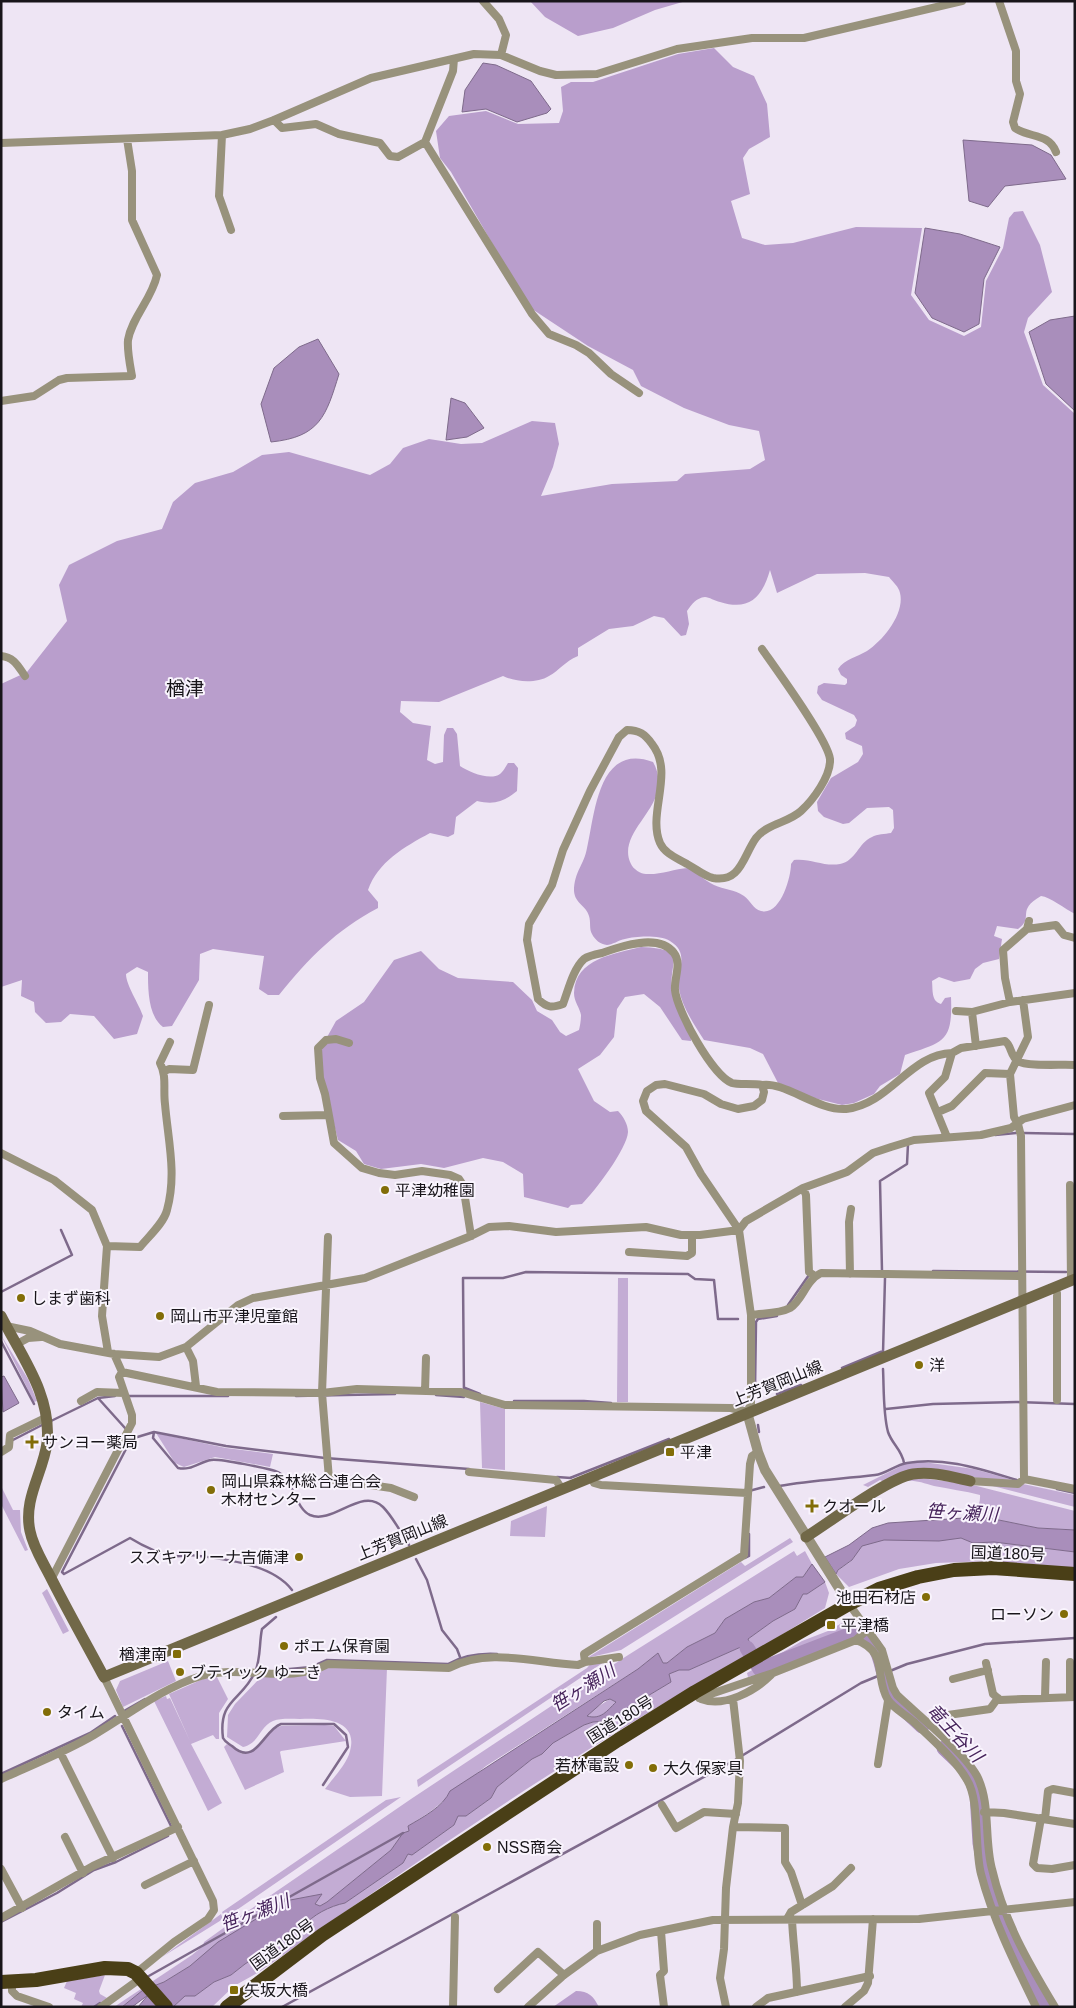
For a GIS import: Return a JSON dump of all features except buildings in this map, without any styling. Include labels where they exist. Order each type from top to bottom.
[{"type":"highway","name":"国道180号","points":[[226,2007],[322,1935],[618,1740],[697,1695],[754,1658],[849,1604],[879,1589],[918,1577],[954,1570],[993,1568],[1075,1574]]},
{"type":"highway","points":[[7,1981],[36,1980],[105,1968],[128,1969],[141,1977],[166,2007]]},
{"type":"main road","name":"上芳賀岡山線","points":[[104,1676],[592,1477],[612,1478],[748,1412],[1073,1280]]},
{"type":"main road","points":[[4,1321],[38,1389],[47,1422],[47,1443],[33,1490],[29,1515],[30,1532],[51,1577],[104,1676]]},
{"type":"main road","points":[[807,1538],[891,1483],[912,1474],[939,1475],[970,1481]]},
{"type":"street","points":[[483,1],[499,20],[506,35],[501,55]]},
{"type":"street","points":[[1,143],[222,135],[250,129],[274,120],[371,78],[454,58],[485,53],[501,55],[540,71],[556,75],[597,74],[677,49],[752,38],[804,38],[962,1]]},
{"type":"street","points":[[999,1],[1016,51],[1016,81],[1020,94],[1013,122],[1014,128],[1043,138],[1053,144],[1056,152]]},
{"type":"street","points":[[274,120],[282,128],[316,124],[339,134],[371,140],[380,144],[390,156],[398,157],[425,142],[453,71],[454,58]]},
{"type":"street","points":[[222,135],[219,196],[231,230]]},
{"type":"street","points":[[1,401],[34,396],[60,380],[67,378],[132,376],[128,342],[131,330],[151,295],[157,275],[132,220],[132,171],[127,139]]},
{"type":"street","points":[[425,142],[532,314],[549,334],[576,345],[589,353],[611,374],[639,393]]},
{"type":"street","points":[[762,649],[803,709],[830,757],[829,769],[818,791],[795,817],[765,830],[756,839],[736,874],[724,879],[711,877],[666,852],[660,842],[657,826],[662,767],[658,751],[647,737],[638,730],[627,730],[619,737],[590,791],[564,850],[552,885],[529,924],[527,940],[538,999],[545,1006],[553,1008],[563,1004],[578,969],[585,959],[625,945],[648,943],[666,945],[675,954],[678,965],[674,980],[675,993],[685,1017],[708,1059],[724,1078],[734,1084],[749,1082],[778,1087],[814,1103],[844,1109],[864,1105],[881,1096],[932,1056],[952,1053],[961,1048],[1004,1041],[1008,1044],[1013,1057],[1022,1063],[1075,1065]]},
{"type":"street","points":[[1,656],[9,656],[25,676]]},
{"type":"street","points":[[1010,1002],[1005,978],[1003,950],[1028,925],[1056,925],[1060,927],[1064,935],[1075,938]]},
{"type":"street","points":[[956,1011],[972,1012],[1010,1002],[1075,993]]},
{"type":"street","points":[[1022,1481],[1021,1136],[1014,1117],[1010,1074],[1028,1036],[1023,1000]]},
{"type":"street","points":[[165,1072],[169,1069],[193,1070],[209,1005]]},
{"type":"street","points":[[972,1012],[976,1046]]},
{"type":"street","points":[[349,1043],[336,1039],[326,1040],[318,1048],[320,1078],[325,1094],[334,1143],[362,1168],[379,1173],[395,1174],[422,1171],[450,1175],[459,1179],[463,1185],[471,1236]]},
{"type":"street","points":[[107,1246],[140,1247],[167,1213],[172,1186],[172,1151],[164,1103],[165,1072],[160,1063],[170,1042]]},
{"type":"street","points":[[947,1137],[929,1093],[945,1077],[952,1053]]},
{"type":"street","points":[[938,1112],[952,1106],[986,1073],[1010,1074]]},
{"type":"street","points":[[762,1085],[764,1092],[762,1100],[754,1106],[738,1109],[721,1104],[704,1094],[665,1084],[656,1085],[647,1091],[643,1101],[646,1111],[686,1146],[701,1174],[739,1230],[751,1315],[750,1404],[748,1412],[758,1452],[778,1492],[849,1604],[862,1635],[883,1667]]},
{"type":"street","points":[[4,1321],[60,1344],[111,1353],[159,1357],[186,1347],[238,1305],[253,1298],[365,1278],[489,1227],[509,1226],[556,1232],[646,1227],[681,1235],[739,1230],[746,1221],[803,1188],[847,1172],[873,1153],[891,1146],[914,1140],[980,1135],[1011,1128],[1023,1119],[1075,1106]]},
{"type":"street","points":[[283,1116],[328,1115]]},
{"type":"street","points":[[1,1153],[54,1180],[92,1210],[107,1246],[102,1316],[111,1353],[122,1372],[196,1386],[217,1392],[322,1396],[356,1389],[425,1391],[464,1393],[505,1405],[731,1408],[748,1412]]},
{"type":"street","points":[[1070,1185],[1073,1280]]},
{"type":"street","points":[[751,1315],[782,1311],[791,1307],[812,1274],[806,1195],[803,1188]]},
{"type":"street","points":[[850,1271],[849,1222],[851,1209]]},
{"type":"street","points":[[628,1252],[687,1256],[692,1253],[692,1235]]},
{"type":"street","points":[[328,1238],[322,1396],[329,1479],[391,1488],[414,1497]]},
{"type":"street","points":[[812,1274],[850,1271],[1022,1274]]},
{"type":"street","points":[[1054,1288],[1057,1294],[1057,1400]]},
{"type":"street","points":[[17,1344],[28,1338],[41,1337]]},
{"type":"street","points":[[186,1347],[193,1362],[196,1386]]},
{"type":"street","points":[[425,1391],[426,1358]]},
{"type":"street","points":[[51,1577],[128,1432],[132,1415],[119,1377],[122,1372]]},
{"type":"street","points":[[81,1401],[97,1392],[125,1395]]},
{"type":"street","points":[[1,1452],[9,1448],[10,1435],[15,1431],[47,1422]]},
{"type":"street","points":[[585,1659],[584,1654],[744,1555],[747,1491],[752,1456],[758,1452]]},
{"type":"street","points":[[469,1472],[556,1480],[562,1489]]},
{"type":"street","points":[[592,1477],[594,1483],[601,1485],[747,1491]]},
{"type":"street","points":[[970,1481],[1022,1481],[1075,1490]]},
{"type":"street","points":[[862,1635],[882,1650],[886,1679],[888,1700],[878,1764]]},
{"type":"street","points":[[697,1695],[773,1673],[862,1635]]},
{"type":"street","points":[[1,1779],[93,1736],[142,1704],[200,1677],[233,1671],[254,1673],[312,1670],[328,1664],[449,1668],[464,1660],[480,1657],[523,1659],[578,1665],[585,1659],[618,1657]]},
{"type":"street","points":[[1046,1662],[1046,1697]]},
{"type":"street","points":[[953,1679],[987,1666],[993,1694],[1000,1700],[1072,1697],[1070,1662]]},
{"type":"street","points":[[697,1695],[704,1700],[733,1699],[757,1687],[773,1673]]},
{"type":"street","points":[[101,2007],[141,1977],[208,1919],[214,1910],[213,1901],[194,1861],[175,1829],[104,1676]]},
{"type":"street","points":[[886,1679],[897,1695],[967,1761],[980,1785],[986,1843],[999,1911],[1036,2007]]},
{"type":"street","points":[[948,1714],[990,1709],[998,1698]]},
{"type":"street","points":[[726,2007],[720,1978],[724,1949],[726,1888],[733,1827],[738,1803],[740,1761],[733,1699]]},
{"type":"street","points":[[888,1700],[913,1721],[968,1781],[973,1795],[976,1844],[981,1873],[999,1911],[1055,2007]]},
{"type":"street","points":[[60,1752],[113,1858]]},
{"type":"street","points":[[1075,1792],[1053,1789],[1048,1791],[1033,1864],[1037,1868],[1052,1869],[1075,1865]]},
{"type":"street","points":[[662,1805],[676,1828],[704,1812],[736,1814]]},
{"type":"street","points":[[984,1812],[1075,1824]]},
{"type":"street","points":[[733,1827],[785,1828],[785,1862],[791,1872],[802,1905]]},
{"type":"street","points":[[1,1918],[22,1908],[93,1866],[175,1829]]},
{"type":"street","points":[[65,1837],[83,1873]]},
{"type":"street","points":[[145,1885],[194,1861]]},
{"type":"street","points":[[797,1992],[797,1960],[789,1919],[792,1912],[832,1886],[851,1868]]},
{"type":"street","points":[[1,1869],[22,1908]]},
{"type":"street","points":[[528,2007],[564,1975],[597,1951],[619,1941],[661,1931],[725,1919],[919,1919],[1075,1902]]},
{"type":"street","points":[[453,2007],[455,1917]]},
{"type":"street","points":[[845,2007],[864,1991],[870,1976],[873,1919]]},
{"type":"street","points":[[597,1924],[597,1951]]},
{"type":"street","points":[[661,1931],[664,1972],[660,1975],[664,2007]]},
{"type":"street","points":[[498,1989],[538,1952],[564,1975]]},
{"type":"street","points":[[756,2007],[768,1998],[870,1976]]},
{"type":"street","points":[[7,1981],[17,1996],[49,2007]]},
{"type":"shaded area","points":[[530,1],[686,1],[655,10],[613,28],[578,36],[545,17]]},
{"type":"shaded area","points":[[714,48],[733,67],[754,76],[767,104],[770,137],[749,149],[743,158],[750,194],[731,201],[742,238],[765,245],[793,243],[856,227],[922,228],[911,295],[929,320],[964,336],[981,327],[986,281],[1003,248],[1009,218],[1014,212],[1023,211],[1040,245],[1052,292],[1028,318],[1024,332],[1043,385],[1075,414],[1075,914],[1041,896],[1029,906],[1025,921],[1018,929],[997,926],[994,936],[1002,939],[999,959],[983,963],[975,969],[970,979],[954,982],[939,977],[932,981],[933,995],[938,1003],[941,1004],[945,998],[951,997],[950,1024],[943,1038],[937,1043],[905,1055],[900,1074],[880,1086],[874,1094],[854,1103],[842,1105],[814,1098],[778,1083],[763,1054],[750,1048],[704,1040],[683,1002],[679,989],[680,951],[670,941],[654,937],[641,937],[630,938],[607,945],[600,943],[595,938],[591,932],[588,912],[578,902],[575,895],[574,884],[586,854],[602,785],[610,771],[621,762],[635,759],[653,762],[658,776],[658,788],[654,801],[637,827],[629,845],[628,854],[633,868],[642,873],[651,874],[688,868],[714,885],[740,894],[761,911],[768,911],[774,908],[779,902],[787,886],[791,864],[794,860],[834,865],[840,864],[850,859],[867,840],[876,835],[891,833],[894,828],[893,810],[889,807],[867,808],[849,823],[843,824],[824,817],[818,811],[817,802],[831,778],[858,762],[863,754],[862,746],[846,739],[845,733],[855,726],[857,720],[854,715],[822,700],[817,693],[818,686],[824,683],[845,685],[847,683],[847,679],[841,675],[838,669],[848,660],[874,646],[886,633],[899,609],[900,593],[889,577],[865,573],[817,574],[777,593],[770,570],[767,580],[758,595],[746,603],[739,605],[730,604],[705,597],[697,600],[687,611],[689,624],[686,635],[681,636],[664,618],[654,616],[633,626],[609,629],[578,648],[578,656],[544,679],[526,681],[513,680],[503,676],[439,702],[401,701],[400,712],[413,723],[431,726],[427,760],[435,764],[443,762],[444,735],[447,728],[453,728],[457,734],[460,766],[474,773],[491,777],[500,774],[508,763],[514,763],[518,768],[517,791],[508,798],[498,802],[477,801],[456,817],[454,834],[448,837],[430,833],[393,856],[378,871],[368,890],[378,902],[378,908],[349,926],[324,946],[279,995],[268,995],[259,989],[264,956],[213,949],[200,954],[199,980],[172,1026],[163,1027],[154,1016],[150,1002],[148,972],[137,967],[126,974],[128,984],[143,1016],[137,1034],[114,1039],[94,1016],[70,1014],[61,1022],[46,1023],[35,1012],[34,1002],[21,996],[22,980],[1,987],[1,684],[27,672],[67,621],[59,585],[69,565],[117,541],[162,529],[173,502],[195,483],[233,472],[262,455],[289,452],[370,475],[390,464],[403,448],[429,439],[461,444],[482,443],[532,421],[555,423],[559,444],[553,467],[541,496],[612,484],[677,481],[685,474],[750,469],[765,460],[759,431],[729,425],[684,408],[641,386],[633,370],[588,346],[529,307],[451,172],[440,158],[436,131],[449,116],[486,111],[518,124],[559,123],[563,111],[561,87],[571,82],[593,82],[678,54]]},
{"type":"shaded area","points":[[483,63],[496,65],[531,81],[551,109],[547,113],[517,122],[486,109],[462,112],[465,90]]},
{"type":"shaded area","points":[[963,140],[1032,145],[1051,155],[1066,179],[1005,186],[988,207],[969,201]]},
{"type":"shaded area","points":[[925,228],[960,234],[1000,247],[984,279],[979,324],[964,332],[932,318],[915,293]]},
{"type":"shaded area","points":[[1075,316],[1075,411],[1046,384],[1029,332],[1050,320]]},
{"type":"shaded area","points":[[318,339],[339,374],[325,413],[311,429],[300,435],[271,442],[261,404],[274,368],[299,347]]},
{"type":"shaded area","points":[[451,398],[465,403],[484,428],[467,437],[446,440]]},
{"type":"shaded area","points":[[641,947],[656,948],[671,954],[673,959],[673,996],[677,1008],[691,1034],[691,1041],[682,1040],[660,1007],[644,994],[625,997],[617,1009],[614,1037],[600,1055],[578,1069],[594,1101],[610,1112],[618,1111],[625,1120],[628,1132],[616,1159],[595,1190],[582,1204],[571,1205],[568,1208],[524,1197],[523,1174],[503,1162],[483,1158],[444,1168],[421,1164],[381,1169],[364,1164],[356,1151],[338,1140],[322,1077],[321,1048],[336,1021],[364,1002],[394,960],[421,951],[439,969],[458,978],[513,982],[532,1000],[537,1011],[552,1020],[560,1032],[566,1036],[579,1030],[581,1015],[574,993],[576,981],[581,972],[589,965],[609,955]]},
{"type":"shaded area","points":[[618,1278],[628,1278],[628,1402],[617,1402]]},
{"type":"shaded area","points":[[1,1335],[28,1379],[37,1401],[34,1402]]},
{"type":"shaded area","points":[[4,1376],[19,1403],[3,1412],[1,1377]]},
{"type":"shaded area","points":[[480,1402],[505,1409],[505,1470],[482,1468]]},
{"type":"shaded area","points":[[156,1433],[226,1448],[273,1454],[270,1467],[215,1457],[184,1467],[175,1463]]},
{"type":"shaded area","points":[[923,1462],[974,1469],[1013,1480],[1006,1481],[941,1474],[880,1480],[868,1487],[863,1485],[905,1464]]},
{"type":"shaded area","points":[[912,1477],[969,1484],[1075,1511],[1075,1530],[1038,1528],[989,1518],[964,1518],[976,1509],[980,1495],[916,1481],[904,1481]]},
{"type":"shaded area","points":[[981,1483],[1023,1484],[1075,1495],[1075,1507]]},
{"type":"shaded area","points":[[1,1486],[13,1510],[20,1510],[21,1532],[28,1550],[25,1551],[1,1504]]},
{"type":"shaded area","points":[[547,1506],[545,1537],[510,1536],[511,1521]]},
{"type":"shaded area","points":[[989,1518],[1038,1528],[1075,1530],[1075,1552],[994,1542],[973,1543],[961,1538],[939,1541],[884,1540],[862,1546],[852,1560],[838,1570],[836,1574],[825,1557],[849,1545],[872,1528],[888,1523]]},
{"type":"shaded area","points":[[950,1537],[961,1538],[973,1543],[994,1542],[1075,1552],[1075,1568],[992,1561],[936,1563],[899,1569],[849,1587],[836,1574],[853,1559],[862,1546],[871,1542],[881,1539],[929,1540]]},
{"type":"shaded area","points":[[790,1538],[793,1542],[621,1650],[587,1658],[741,1562],[745,1566]]},
{"type":"shaded area","points":[[794,1551],[797,1556],[805,1551],[812,1564],[803,1577],[796,1577],[769,1598],[754,1602],[725,1619],[715,1633],[687,1647],[667,1663],[663,1663],[658,1653],[638,1669],[486,1766],[430,1812],[408,1826],[409,1831],[403,1833],[391,1850],[327,1902],[320,1906],[315,1904],[322,1894],[280,1904],[278,1909],[271,1910],[190,1966],[164,1982],[143,1990],[122,2007],[114,2007],[192,1955],[203,1946],[204,1942],[229,1924],[411,1799],[625,1657]]},
{"type":"shaded area","points":[[812,1564],[825,1582],[807,1594],[803,1594],[795,1609],[773,1621],[748,1639],[754,1652],[748,1655],[743,1646],[689,1670],[679,1670],[669,1674],[671,1682],[606,1721],[584,1725],[553,1743],[542,1754],[532,1759],[497,1787],[491,1798],[466,1816],[458,1816],[454,1825],[412,1855],[408,1854],[403,1863],[345,1903],[333,1906],[316,1915],[303,1927],[231,1975],[214,1982],[195,1996],[185,1996],[173,2007],[138,2007],[148,1995],[132,2007],[122,2007],[143,1990],[164,1982],[190,1966],[218,1942],[271,1910],[278,1909],[280,1904],[285,1901],[322,1894],[315,1904],[320,1906],[327,1902],[391,1850],[403,1833],[409,1831],[408,1826],[438,1807],[450,1791],[638,1669],[658,1653],[663,1663],[667,1663],[687,1647],[715,1633],[725,1619],[754,1602],[769,1598],[796,1577],[803,1577]],"holes":[[[610,1699],[616,1702],[600,1716],[587,1716],[604,1701]]]},
{"type":"shaded area","points":[[825,1582],[829,1593],[825,1608],[754,1652],[748,1639],[773,1621],[795,1609],[803,1594],[807,1594]]},
{"type":"shaded area","points":[[47,1589],[69,1631],[63,1634],[42,1593]]},
{"type":"shaded area","points":[[847,1620],[851,1620],[862,1631],[858,1637],[772,1672],[748,1677],[747,1673],[802,1641],[828,1631]]},
{"type":"shaded area","points":[[743,1646],[748,1655],[622,1728],[500,1807],[379,1888],[259,1972],[234,1986],[212,2007],[173,2007],[185,1996],[195,1996],[214,1982],[231,1975],[303,1927],[316,1915],[333,1906],[345,1903],[403,1863],[409,1853],[412,1855],[454,1825],[458,1816],[466,1816],[491,1798],[497,1787],[532,1759],[542,1754],[553,1743],[584,1725],[607,1721],[671,1682],[669,1674],[679,1670],[689,1670]]},
{"type":"shaded area","points":[[610,1658],[418,1787],[417,1780],[587,1668],[592,1662]]},
{"type":"shaded area","points":[[168,1661],[176,1681],[123,1707],[116,1690],[120,1681]]},
{"type":"shaded area","points":[[327,1665],[387,1668],[382,1796],[350,1797],[325,1789],[343,1766],[350,1751],[351,1740],[349,1732],[336,1722],[318,1719],[276,1720],[268,1724],[252,1743],[243,1747],[227,1737],[228,1715],[235,1704],[262,1676]]},
{"type":"shaded area","points":[[210,1676],[217,1677],[228,1699],[219,1713],[219,1739],[216,1739],[213,1735],[191,1744],[222,1803],[208,1811],[154,1701],[166,1696],[167,1699],[170,1698],[190,1741],[169,1694]]},
{"type":"shaded area","points":[[610,1699],[616,1702],[610,1709],[600,1716],[587,1716],[586,1714]]},
{"type":"shaded area","points":[[281,1726],[334,1726],[346,1741],[281,1751],[284,1772],[245,1790],[224,1747],[227,1744],[242,1754],[255,1749],[271,1732]]},
{"type":"shaded area","points":[[401,1797],[225,1918],[222,1912],[386,1800]]},
{"type":"shaded area","points":[[221,1914],[223,1919],[162,1957]]},
{"type":"shaded area","points":[[105,1975],[99,1991],[100,1994],[107,1998],[94,2007],[81,2007],[83,2003],[74,1999],[76,1993],[64,1988],[67,1981]]},
{"type":"shaded area","points":[[576,1991],[590,1995],[599,2007],[553,2007]]},
{"type":"waterway","points":[[995,1135],[1016,1133]]},
{"type":"waterway","points":[[1024,1133],[1075,1134]]},
{"type":"waterway","points":[[882,1271],[880,1181],[907,1164],[908,1144]]},
{"type":"waterway","points":[[1,1292],[72,1255],[61,1230]]},
{"type":"waterway","points":[[933,1271],[1066,1272]]},
{"type":"waterway","points":[[436,1395],[464,1397],[463,1278],[503,1278],[526,1272],[688,1274],[695,1279],[714,1280],[718,1319],[738,1319]]},
{"type":"waterway","points":[[788,1305],[809,1275]]},
{"type":"waterway","points":[[883,1353],[885,1278]]},
{"type":"waterway","points":[[755,1391],[756,1322],[758,1319],[777,1316]]},
{"type":"waterway","points":[[1,1341],[34,1404]]},
{"type":"waterway","points":[[842,1368],[883,1351]]},
{"type":"waterway","points":[[883,1369],[886,1425],[904,1463]]},
{"type":"waterway","points":[[777,1394],[801,1385]]},
{"type":"waterway","points":[[465,1388],[480,1394]]},
{"type":"waterway","points":[[296,1396],[395,1394]]},
{"type":"waterway","points":[[98,1398],[115,1396]]},
{"type":"waterway","points":[[128,1396],[228,1396]]},
{"type":"waterway","points":[[49,1422],[98,1398],[134,1438]]},
{"type":"waterway","points":[[514,1401],[611,1403]]},
{"type":"waterway","points":[[886,1409],[933,1404],[1017,1402],[1075,1404]]},
{"type":"waterway","points":[[734,1405],[743,1405]]},
{"type":"waterway","points":[[11,1441],[44,1424]]},
{"type":"waterway","points":[[758,1425],[759,1432]]},
{"type":"waterway","points":[[154,1432],[153,1438],[178,1468],[183,1469],[215,1460],[278,1472],[288,1482],[301,1507],[310,1515],[319,1517],[357,1503],[375,1502],[387,1511],[409,1545]]},
{"type":"waterway","points":[[292,1590],[274,1575],[250,1565],[197,1555],[167,1555],[150,1549],[130,1538],[64,1574],[62,1572],[126,1449],[134,1438],[154,1432],[226,1446],[325,1458],[469,1469]]},
{"type":"waterway","points":[[570,1478],[669,1439]]},
{"type":"waterway","points":[[779,1486],[875,1475],[903,1464],[921,1461],[964,1465],[1020,1481]]},
{"type":"waterway","points":[[557,1477],[571,1478]]},
{"type":"waterway","points":[[749,1491],[764,1487]]},
{"type":"waterway","points":[[1057,1489],[1075,1493]]},
{"type":"waterway","points":[[745,1558],[749,1556],[749,1534]]},
{"type":"waterway","points":[[416,1559],[427,1580],[442,1630],[457,1649],[460,1657]]},
{"type":"waterway","points":[[276,1617],[262,1629],[258,1662],[250,1682],[232,1701],[224,1715],[222,1725],[223,1738],[240,1752],[247,1753],[259,1746],[269,1733],[281,1724],[334,1724],[346,1735],[348,1747],[323,1785]]},
{"type":"waterway","name":"竜王谷川","points":[[747,1648],[760,1669],[849,1635],[860,1636],[869,1640],[879,1654],[893,1697],[922,1726]]},
{"type":"waterway","points":[[282,2007],[735,1760],[861,1683],[907,1664],[985,1644],[1075,1638]]},
{"type":"waterway","points":[[318,1664],[327,1660],[448,1664],[472,1655],[497,1654]]},
{"type":"waterway","points":[[279,1670],[311,1667]]},
{"type":"waterway","points":[[124,1711],[145,1699]]},
{"type":"waterway","points":[[1,1774],[90,1733],[115,1716]]},
{"type":"waterway","points":[[122,1726],[172,1828]]},
{"type":"waterway","name":"竜王谷川","points":[[944,1748],[963,1766],[972,1780],[977,1794],[980,1843],[986,1873],[1002,1923],[1043,2007]]},
{"type":"waterway","name":"笹ヶ瀬川","points":[[147,1977],[403,1833]]},
{"type":"waterway","points":[[1,1922],[57,1893],[94,1870],[116,1862],[168,1836]]},
{"type":"waterway","points":[[94,2007],[100,2003]]},
{"type":"place","name":"平津幼稚園","points":[[385,1190]]},
{"type":"place","name":"しまず歯科","points":[[21,1298]]},
{"type":"place","name":"岡山市平津児童館","points":[[160,1316]]},
{"type":"place","name":"洋","points":[[919,1365]]},
{"type":"place","name":"サンヨー薬局","points":[[32,1442]]},
{"type":"place","name":"平津","points":[[670,1452]]},
{"type":"place","name":"岡山県森林総合連合会 木材センター","points":[[211,1490]]},
{"type":"place","name":"クオール","points":[[812,1506]]},
{"type":"place","name":"スズキアリーナ吉備津","points":[[299,1557]]},
{"type":"place","name":"池田石材店","points":[[926,1597]]},
{"type":"place","name":"ローソン","points":[[1064,1614]]},
{"type":"place","name":"平津橋","points":[[831,1625]]},
{"type":"place","name":"ポエム保育園","points":[[284,1646]]},
{"type":"place","name":"楢津南","points":[[177,1654]]},
{"type":"place","name":"ブティック ゆーき","points":[[180,1672]]},
{"type":"place","name":"タイム","points":[[47,1712]]},
{"type":"place","name":"若林電設","points":[[629,1765]]},
{"type":"place","name":"大久保家具","points":[[653,1768]]},
{"type":"place","name":"NSS商会","points":[[487,1847]]},
{"type":"place","name":"矢坂大橋","points":[[234,1990]]},
{"type":"district","name":"楢津","points":[[185,688]]}]
